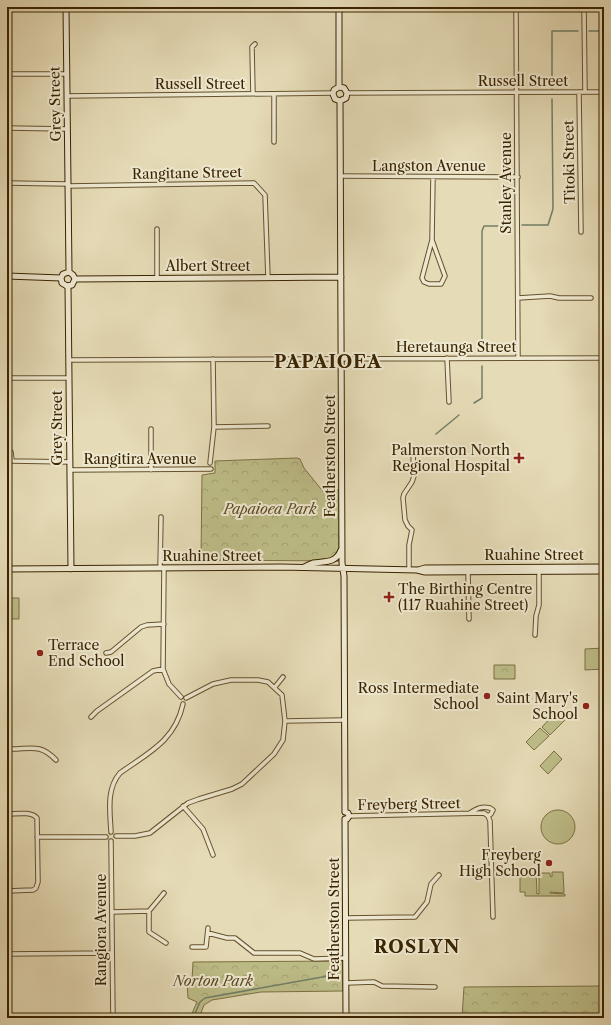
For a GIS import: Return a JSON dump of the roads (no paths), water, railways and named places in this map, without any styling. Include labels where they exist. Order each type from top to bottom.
[{"type":"main road","name":"Grey Street","points":[[66,7],[69,272]]},
{"type":"main road","points":[[339,7],[339,87]]},
{"type":"main road","points":[[339,87],[344,88],[347,93],[346,98],[340,101],[335,99],[333,94],[335,88],[339,87]]},
{"type":"main road","name":"Featherston Street","points":[[340,101],[342,563],[346,816],[346,1018]]},
{"type":"main road","points":[[69,272],[73,275],[73,284],[68,286],[62,283],[61,278],[63,274],[69,272]]},
{"type":"main road","points":[[7,276],[61,278]]},
{"type":"main road","name":"Albert Street","points":[[74,279],[341,277]]},
{"type":"main road","name":"Grey Street","points":[[68,286],[71,569]]},
{"type":"main road","points":[[302,568],[312,564],[332,561],[337,557],[342,547]]},
{"type":"main road","name":"Ruahine Street","points":[[417,570],[425,572],[468,572],[604,567]]},
{"type":"main road","name":"Ruahine Street","points":[[8,569],[302,568],[417,570],[425,568],[604,571]]},
{"type":"street","name":"Stanley Avenue","points":[[516,7],[518,358]]},
{"type":"street","points":[[584,7],[585,92]]},
{"type":"street","points":[[253,94],[252,47],[255,44]]},
{"type":"street","points":[[7,74],[66,74]]},
{"type":"street","name":"Titoki Street","points":[[579,92],[581,232]]},
{"type":"street","name":"Russell Street","points":[[347,93],[604,92]]},
{"type":"street","name":"Russell Street","points":[[67,96],[333,94]]},
{"type":"street","points":[[274,95],[274,142]]},
{"type":"street","points":[[7,128],[68,129]]},
{"type":"street","name":"Langston Avenue","points":[[340,176],[518,177]]},
{"type":"street","points":[[432,240],[445,276],[442,284],[429,284],[424,282],[422,278],[432,240],[433,177]]},
{"type":"street","name":"Rangitane Street","points":[[7,183],[68,185],[254,183],[266,195],[268,278]]},
{"type":"street","points":[[156,230],[157,278]]},
{"type":"street","points":[[518,298],[550,296],[558,298],[591,298]]},
{"type":"street","points":[[448,358],[449,402]]},
{"type":"street","name":"Heretaunga Street","points":[[69,360],[604,358]]},
{"type":"street","points":[[210,463],[214,426],[213,359]]},
{"type":"street","points":[[7,378],[69,378]]},
{"type":"street","points":[[214,426],[268,426]]},
{"type":"street","points":[[151,429],[151,470]]},
{"type":"street","points":[[11,452],[12,461],[70,462]]},
{"type":"street","points":[[409,570],[409,545],[412,530],[405,520],[403,498],[414,476],[413,454],[420,453]]},
{"type":"street","name":"Rangitira Avenue","points":[[70,470],[211,469]]},
{"type":"street","points":[[8,512],[8,569]]},
{"type":"street","points":[[161,517],[164,624],[163,669],[169,684],[181,698],[180,701],[183,704]]},
{"type":"street","points":[[534,635],[539,605],[539,569]]},
{"type":"street","points":[[468,572],[469,619]]},
{"type":"street","points":[[106,653],[111,652],[141,627],[147,625],[164,624]]},
{"type":"street","points":[[91,717],[97,711],[153,671],[163,669]]},
{"type":"street","points":[[275,687],[283,677]]},
{"type":"street","points":[[111,832],[116,836],[135,836],[150,833],[183,806],[242,784],[274,754],[283,740],[285,721],[282,695],[268,682],[258,680],[225,680],[213,684],[186,698],[181,698]]},
{"type":"street","points":[[111,832],[111,791],[115,778],[164,741],[172,729],[183,704],[186,702],[186,698]]},
{"type":"street","points":[[285,721],[344,720]]},
{"type":"street","points":[[8,749],[42,749],[47,751],[56,760]]},
{"type":"street","points":[[183,806],[203,830],[213,855]]},
{"type":"street","name":"Freyberg Street","points":[[469,814],[484,807],[493,810],[488,816]]},
{"type":"street","name":"Freyberg Street","points":[[346,816],[484,813],[488,816],[490,821],[493,917]]},
{"type":"street","points":[[7,814],[29,814],[35,816],[38,821],[38,882],[36,888],[30,891],[7,891]]},
{"type":"street","points":[[106,837],[107,834],[111,832]]},
{"type":"street","points":[[37,837],[106,837],[111,841],[114,840],[116,836]]},
{"type":"street","name":"Rangiora Avenue","points":[[111,841],[112,1018]]},
{"type":"street","points":[[346,918],[415,917],[427,902],[431,884],[439,875]]},
{"type":"street","points":[[164,893],[149,911],[149,932],[166,943]]},
{"type":"street","points":[[112,912],[149,911]]},
{"type":"street","points":[[192,947],[206,947],[208,928]]},
{"type":"street","points":[[208,933],[227,938],[235,938],[254,952],[300,953],[314,958],[346,958]]},
{"type":"street","points":[[7,954],[112,953]]},
{"type":"street","points":[[346,983],[374,982],[382,986],[435,987]]},
{"type":"waterway","points":[[552,88],[552,31],[578,31]]},
{"type":"waterway","points":[[589,31],[604,31]]},
{"type":"waterway","points":[[522,225],[548,225],[553,209],[552,99]]},
{"type":"waterway","points":[[482,352],[482,231],[484,226],[510,226]]},
{"type":"waterway","points":[[474,403],[482,398],[482,366]]},
{"type":"waterway","points":[[436,434],[459,415]]},
{"type":"waterway","points":[[193,1018],[200,1002],[205,998],[339,974]]},
{"type":"place","name":"Palmerston North Regional Hospital","points":[[519,458]]},
{"type":"place","name":"The Birthing Centre (117 Ruahine Street)","points":[[389,597]]},
{"type":"place","name":"Terrace End School","points":[[40,653]]},
{"type":"place","name":"Ross Intermediate School","points":[[487,696]]},
{"type":"place","name":"Saint Mary's School","points":[[586,706]]},
{"type":"place","name":"Freyberg High School","points":[[549,863]]},
{"type":"district","name":"PAPAIOEA","points":[[328,362]]},
{"type":"district","name":"ROSLYN","points":[[417,947]]},
{"type":"park label","name":"Papaioea Park","points":[[270,509]]},
{"type":"park label","name":"Norton Park","points":[[213,981]]}]
